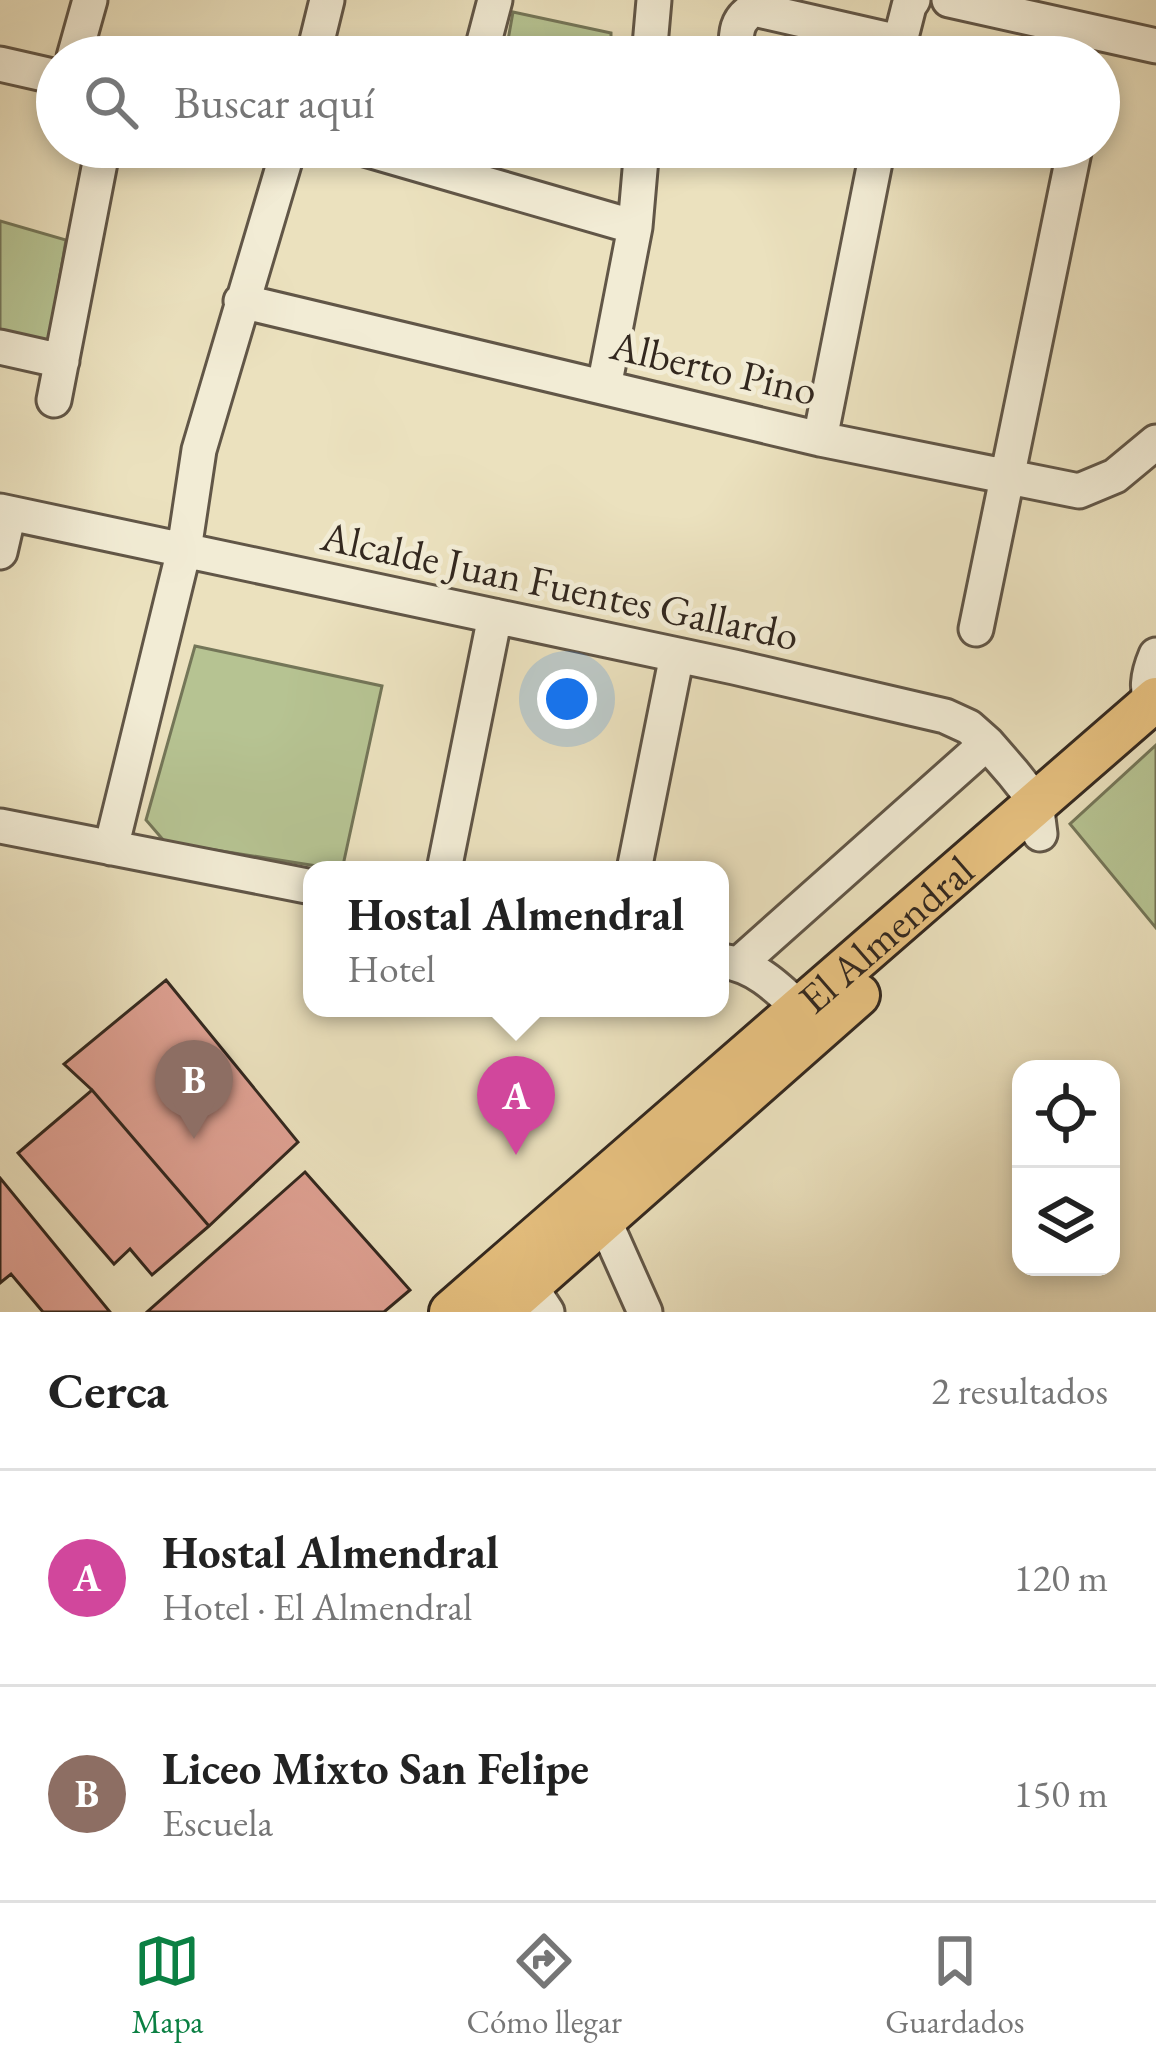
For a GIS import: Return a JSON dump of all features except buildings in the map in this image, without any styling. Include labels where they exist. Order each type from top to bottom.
[{"type":"main road","name":"El Almendral","points":[[526,1303],[604,1220],[1155,710]]},
{"type":"main road","name":"El Almendral","points":[[451,1312],[799,1008],[1038,818]]},
{"type":"street","points":[[80,36],[90,0]]},
{"type":"street","points":[[318,36],[327,0]]},
{"type":"street","points":[[485,36],[494,0]]},
{"type":"street","points":[[651,36],[654,0]]},
{"type":"street","points":[[901,36],[913,0]]},
{"type":"street","points":[[949,0],[1067,36]]},
{"type":"street","points":[[738,36],[739,22],[754,9],[848,36]]},
{"type":"street","points":[[1120,45],[1156,46]]},
{"type":"street","points":[[0,64],[36,72]]},
{"type":"street","points":[[54,400],[100,168]]},
{"type":"street","points":[[111,848],[184,550],[199,450],[283,168]]},
{"type":"street","points":[[472,168],[635,227]]},
{"type":"street","points":[[604,387],[635,227],[640,168]]},
{"type":"street","points":[[820,439],[874,168]]},
{"type":"street","points":[[976,629],[1071,168]]},
{"type":"street","name":"Alberto Pino","points":[[242,301],[820,439],[1078,490],[1114,476],[1156,442]]},
{"type":"street","points":[[0,347],[62,361]]},
{"type":"street","points":[[0,553],[5,512]]},
{"type":"street","name":"Alcalde Juan Fuentes Gallardo","points":[[5,512],[945,716],[969,727],[987,743],[1038,818]]},
{"type":"street","points":[[446,861],[495,616]]},
{"type":"street","points":[[636,861],[677,655]]},
{"type":"street","points":[[1155,710],[1148,684],[1156,655]]},
{"type":"street","points":[[799,1008],[758,973],[730,962],[987,743]]},
{"type":"street","points":[[0,826],[303,885]]},
{"type":"street","points":[[604,1220],[645,1312]]},
{"type":"green space","points":[[513,12],[611,33],[611,36],[509,36]]},
{"type":"green space","points":[[0,221],[66,240],[49,341],[0,330]]},
{"type":"green space","points":[[195,646],[382,686],[344,861],[303,864],[165,842],[146,820]]},
{"type":"green space","points":[[1156,745],[1156,928],[1070,824]]},
{"type":"place","name":"Liceo Mixto San Felipe","points":[[194,1139]]},
{"type":"place","name":"Hostal Almendral","points":[[516,1155]]}]
